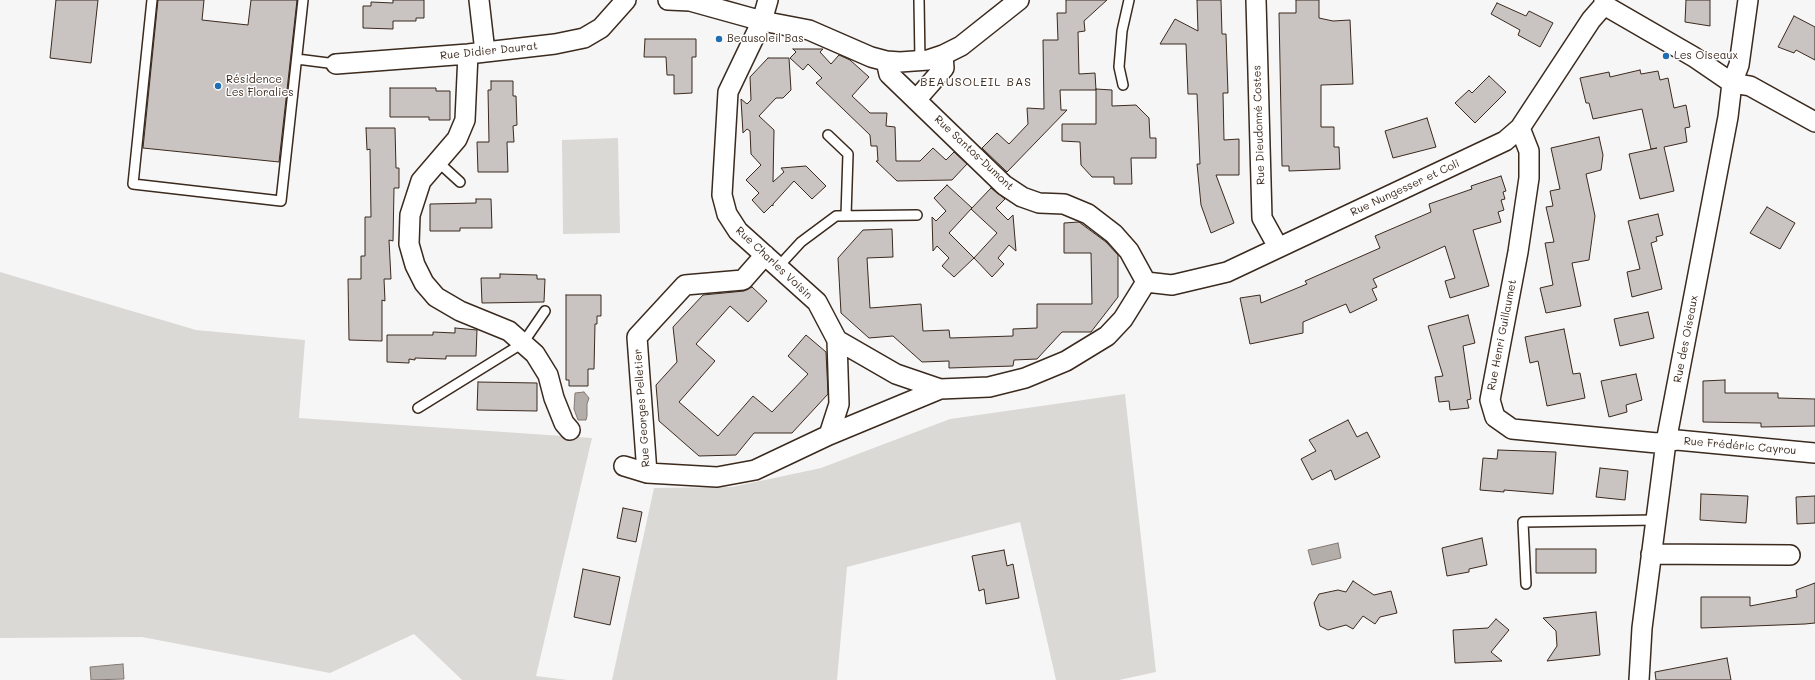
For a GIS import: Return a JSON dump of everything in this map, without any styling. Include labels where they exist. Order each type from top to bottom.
[{"type":"street","points":[[479,0],[476,53],[465,120],[457,139],[421,182],[410,215],[409,244],[415,265],[424,283],[436,297],[460,311],[509,331],[535,354],[548,375],[554,398],[564,423],[570,430]]},
{"type":"street","name":"Rue Didier Daurat","points":[[336,64],[476,53],[555,44],[584,38],[600,28],[626,0]]},
{"type":"street","points":[[668,0],[690,1],[762,21],[809,30],[870,57],[886,61],[920,61],[943,55],[960,46],[1019,0]]},
{"type":"street","name":"Rue Charles Voisin","points":[[768,0],[762,21],[728,92],[722,195],[727,214],[738,231],[817,302],[837,340]]},
{"type":"street","name":"Rue Dieudonné Costes","points":[[1256,0],[1262,218],[1278,247]]},
{"type":"street","name":"Rue des Oiseaux","points":[[1640,680],[1642,628],[1666,442],[1728,117],[1732,83],[1739,65],[1748,0]]},
{"type":"street","points":[[1604,3],[1694,57],[1732,83],[1750,86],[1815,122]]},
{"type":"street","name":"Rue Nungesser et Coli","points":[[1146,282],[1172,285],[1227,272],[1505,141],[1520,128],[1591,20],[1604,3]]},
{"type":"street","points":[[916,100],[944,68],[943,55]]},
{"type":"street","name":"Rue Santos-Dumont","points":[[886,61],[889,74],[1004,185],[1022,197],[1039,203],[1064,204],[1088,214],[1114,234],[1129,251],[1146,282]]},
{"type":"street","name":"Rue Henri Guillaumet","points":[[1520,128],[1529,151],[1529,178],[1518,252],[1490,400],[1495,417],[1512,429],[1657,443],[1666,442]]},
{"type":"street","name":"Rue Georges Pelletier","points":[[771,261],[743,280],[685,285],[637,336],[647,473],[717,477],[755,470],[829,436],[940,389]]},
{"type":"street","points":[[837,340],[896,374],[940,389],[989,387],[1025,378],[1066,362],[1107,336],[1123,319],[1146,282]]},
{"type":"street","points":[[829,436],[839,404],[837,340]]},
{"type":"street","name":"Rue Frédéric Cayrou","points":[[1666,442],[1676,440],[1815,453]]},
{"type":"street","points":[[624,466],[647,473]]},
{"type":"street","points":[[1651,554],[1790,555]]},
{"type":"lane","points":[[152,0],[133,184],[281,201],[303,0]]},
{"type":"lane","points":[[919,0],[920,61]]},
{"type":"lane","points":[[1123,85],[1119,67],[1122,31],[1129,0]]},
{"type":"lane","points":[[297,59],[336,64]]},
{"type":"lane","points":[[828,135],[848,154],[846,216]]},
{"type":"lane","points":[[438,161],[460,182]]},
{"type":"lane","points":[[771,261],[801,242],[836,216],[918,215]]},
{"type":"lane","points":[[418,408],[524,343],[545,311]]},
{"type":"lane","points":[[1526,584],[1523,522],[1656,520]]},
{"type":"shaded area","points":[[618,138],[620,233],[563,234],[562,140]]},
{"type":"shaded area","points":[[0,272],[196,330],[305,340],[299,418],[592,438],[536,676],[568,680],[462,680],[414,634],[330,673],[142,637],[0,638]]},
{"type":"shaded area","points":[[584,392],[589,398],[587,404],[587,416],[586,420],[578,420],[574,409],[575,393]]},
{"type":"shaded area","points":[[1125,394],[1156,672],[1119,680],[1056,680],[1020,522],[847,567],[837,680],[612,680],[654,488],[732,487],[821,468],[950,419]]},
{"type":"shaded area","points":[[1338,543],[1341,558],[1312,565],[1308,550]]},
{"type":"shaded area","points":[[123,664],[124,679],[91,680],[90,667]]},
{"type":"building","points":[[56,0],[98,0],[91,63],[50,58]]},
{"type":"building","name":"Résidence Les Floralies","points":[[158,0],[204,0],[202,20],[248,25],[251,0],[297,0],[279,162],[143,148]]},
{"type":"building","points":[[393,0],[424,0],[424,18],[416,18],[416,21],[393,21],[393,29],[363,28],[363,6],[371,6],[371,2],[393,3]]},
{"type":"building","points":[[1066,0],[1107,0],[1084,21],[1085,31],[1078,32],[1079,74],[1095,73],[1096,90],[1060,90],[1061,110],[1067,110],[1007,172],[982,148],[997,133],[1009,144],[1028,124],[1027,108],[1044,109],[1043,40],[1058,40],[1057,13],[1066,13]]},
{"type":"building","points":[[1197,0],[1221,0],[1222,34],[1226,34],[1228,93],[1223,93],[1224,140],[1239,139],[1239,175],[1216,175],[1234,223],[1211,233],[1201,205],[1197,164],[1200,164],[1197,94],[1188,94],[1186,44],[1160,44],[1175,19],[1198,31]]},
{"type":"building","points":[[1296,0],[1319,0],[1319,18],[1333,21],[1350,20],[1353,84],[1321,85],[1321,127],[1334,127],[1334,147],[1339,147],[1340,169],[1289,171],[1289,166],[1282,166],[1279,13],[1296,13]]},
{"type":"building","points":[[1686,0],[1710,0],[1710,26],[1685,22]]},
{"type":"building","points":[[1497,3],[1526,16],[1529,11],[1553,23],[1540,47],[1518,35],[1520,30],[1491,14]]},
{"type":"building","points":[[1794,16],[1815,27],[1815,60],[1796,50],[1794,53],[1778,47]]},
{"type":"building","points":[[645,39],[696,39],[696,57],[692,57],[692,93],[674,94],[674,75],[667,75],[666,57],[644,57]]},
{"type":"building","points":[[793,49],[823,49],[820,52],[831,64],[839,55],[850,60],[869,77],[852,96],[870,113],[887,113],[886,126],[895,127],[896,161],[920,161],[933,148],[946,160],[954,152],[967,164],[952,180],[897,181],[876,161],[878,161],[877,146],[871,146],[870,135],[816,83],[822,78],[808,64],[803,70],[790,58],[796,52]]},
{"type":"building","points":[[768,58],[789,58],[791,90],[783,98],[776,98],[759,116],[774,130],[773,182],[784,172],[781,168],[806,166],[826,186],[812,199],[794,181],[773,204],[773,206],[772,205],[764,213],[752,200],[759,193],[746,180],[761,165],[751,154],[750,131],[747,129],[743,133],[741,99],[747,104],[751,100],[750,77]]},
{"type":"building","points":[[1640,70],[1641,74],[1658,71],[1660,80],[1668,78],[1674,108],[1686,105],[1690,127],[1685,128],[1687,142],[1664,147],[1674,191],[1640,199],[1629,154],[1657,148],[1651,149],[1642,109],[1593,119],[1589,103],[1586,103],[1580,78],[1609,72],[1610,77]]},
{"type":"building","points":[[1489,76],[1506,92],[1475,123],[1455,103],[1469,90],[1472,93]]},
{"type":"building","points":[[491,81],[513,81],[513,96],[516,96],[517,125],[513,126],[514,142],[507,142],[508,172],[478,172],[477,142],[489,142],[488,90],[491,90]]},
{"type":"building","points":[[390,88],[436,88],[436,91],[450,91],[450,120],[429,120],[429,117],[390,117]]},
{"type":"building","points":[[1096,89],[1112,90],[1112,106],[1136,105],[1149,118],[1150,138],[1156,138],[1156,158],[1131,158],[1132,184],[1114,184],[1114,177],[1092,177],[1081,165],[1080,142],[1062,141],[1062,124],[1096,124]]},
{"type":"building","points":[[1427,118],[1436,147],[1393,158],[1385,131]]},
{"type":"building","points":[[366,128],[395,128],[396,168],[399,168],[399,188],[394,188],[393,241],[389,240],[391,279],[384,279],[385,301],[382,300],[382,341],[349,340],[348,279],[361,279],[361,256],[365,256],[365,217],[371,217],[370,149],[367,150]]},
{"type":"building","points":[[1599,137],[1603,155],[1601,170],[1586,174],[1595,216],[1589,260],[1572,263],[1581,306],[1546,313],[1540,288],[1553,285],[1545,243],[1554,242],[1546,207],[1553,206],[1550,191],[1560,189],[1551,148]]},
{"type":"building","points":[[1501,176],[1506,191],[1503,192],[1505,199],[1501,200],[1504,210],[1498,212],[1501,222],[1473,230],[1489,286],[1450,298],[1445,281],[1455,278],[1445,246],[1373,279],[1377,287],[1372,289],[1377,300],[1350,313],[1346,304],[1303,322],[1303,333],[1250,344],[1240,298],[1260,295],[1261,303],[1307,284],[1305,281],[1380,248],[1375,236],[1431,212],[1429,204],[1472,189],[1471,186]]},
{"type":"building","points":[[947,185],[972,208],[949,233],[974,258],[954,277],[942,266],[949,258],[937,246],[933,251],[932,217],[936,221],[946,211],[934,198]]},
{"type":"building","points":[[991,188],[1005,199],[996,208],[1008,220],[1013,215],[1016,251],[1009,245],[998,258],[1004,264],[992,277],[974,258],[997,233],[971,209]]},
{"type":"building","points":[[476,199],[491,199],[492,228],[460,228],[460,231],[430,231],[430,204],[476,203]]},
{"type":"building","points":[[1767,207],[1795,223],[1780,249],[1750,233]]},
{"type":"building","points":[[1658,214],[1663,235],[1656,237],[1657,241],[1651,243],[1662,289],[1632,297],[1627,272],[1640,269],[1628,221]]},
{"type":"building","points":[[1079,222],[1106,242],[1118,255],[1118,297],[1091,332],[1062,332],[1037,359],[1014,360],[1013,366],[949,368],[949,361],[922,362],[893,336],[869,338],[841,313],[838,258],[863,230],[892,229],[893,257],[867,258],[870,308],[921,304],[923,331],[949,330],[950,338],[1013,336],[1013,329],[1037,328],[1037,304],[1092,304],[1091,253],[1064,253],[1064,223]]},
{"type":"building","points":[[500,274],[537,275],[537,279],[545,279],[544,302],[482,303],[481,278],[500,278]]},
{"type":"building","points":[[752,287],[767,301],[748,322],[730,306],[696,344],[715,361],[679,402],[718,436],[753,396],[772,412],[808,374],[788,356],[806,335],[826,352],[828,394],[792,433],[754,433],[736,455],[699,456],[659,421],[656,385],[677,362],[673,327],[703,295],[744,291]]},
{"type":"building","points":[[566,295],[601,295],[601,316],[597,316],[597,324],[595,324],[594,369],[588,369],[588,386],[569,386],[569,380],[566,380]]},
{"type":"building","points":[[1648,312],[1654,338],[1620,346],[1614,319]]},
{"type":"building","points":[[1468,315],[1475,343],[1463,346],[1471,399],[1467,400],[1469,408],[1450,410],[1449,401],[1439,402],[1435,377],[1443,376],[1428,326]]},
{"type":"building","points":[[455,328],[477,330],[476,356],[446,356],[446,359],[415,358],[415,360],[409,359],[409,363],[387,362],[387,335],[433,335],[433,332],[455,333]]},
{"type":"building","points":[[1564,329],[1573,374],[1580,373],[1585,398],[1547,406],[1538,361],[1530,363],[1525,337]]},
{"type":"building","points":[[1636,374],[1642,400],[1626,405],[1627,412],[1609,417],[1601,381]]},
{"type":"building","points":[[1725,380],[1725,393],[1778,393],[1778,398],[1815,399],[1815,426],[1761,427],[1761,423],[1703,422],[1703,381]]},
{"type":"building","points":[[478,382],[537,383],[537,411],[477,410]]},
{"type":"building","points":[[1348,420],[1357,437],[1367,432],[1380,457],[1335,480],[1331,470],[1312,480],[1301,459],[1316,451],[1309,440]]},
{"type":"building","points":[[1498,450],[1556,452],[1553,494],[1504,490],[1504,492],[1480,490],[1483,458],[1497,459]]},
{"type":"building","points":[[1600,468],[1628,471],[1625,500],[1596,497]]},
{"type":"building","points":[[1701,494],[1748,496],[1746,523],[1700,520]]},
{"type":"building","points":[[1815,496],[1815,523],[1797,524],[1796,497]]},
{"type":"building","points":[[623,508],[642,512],[636,542],[617,538]]},
{"type":"building","points":[[1482,538],[1487,565],[1469,569],[1469,572],[1447,576],[1442,548]]},
{"type":"building","points":[[1536,549],[1596,549],[1596,573],[1536,573]]},
{"type":"building","points":[[1004,550],[1007,566],[1013,564],[1019,598],[986,604],[984,589],[979,591],[972,556]]},
{"type":"building","points":[[583,569],[620,577],[610,625],[574,617]]},
{"type":"building","points":[[1353,581],[1374,595],[1391,591],[1397,613],[1380,617],[1375,624],[1363,616],[1353,629],[1346,625],[1328,630],[1320,626],[1314,603],[1319,594],[1338,590],[1346,592]]},
{"type":"building","points":[[1815,583],[1815,623],[1701,628],[1701,597],[1750,597],[1750,606],[1797,597],[1796,590]]},
{"type":"building","points":[[1596,612],[1600,655],[1547,661],[1557,646],[1556,631],[1543,618]]},
{"type":"building","points":[[1496,619],[1509,630],[1491,652],[1502,661],[1455,663],[1453,630],[1488,628]]},
{"type":"building","points":[[1727,658],[1731,680],[1656,680],[1655,672]]},
{"type":"place","name":"Beausoleil Bas","points":[[719,39]]},
{"type":"place","name":"Les Oiseaux","points":[[1666,56]]},
{"type":"place","name":"Résidence Les Floralies","points":[[218,86]]},
{"type":"district","name":"BEAUSOLEIL BAS","points":[[976,82]]}]
